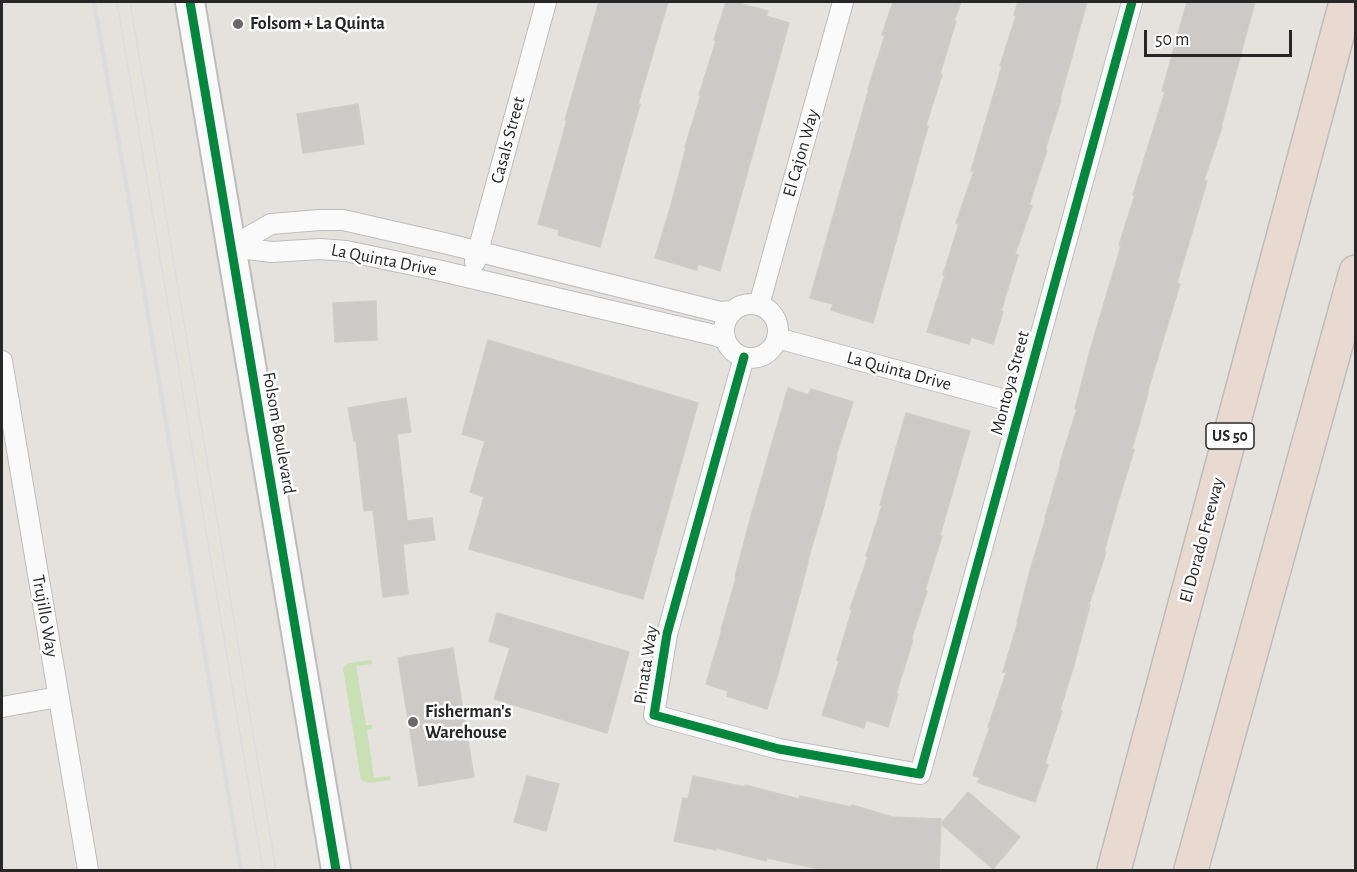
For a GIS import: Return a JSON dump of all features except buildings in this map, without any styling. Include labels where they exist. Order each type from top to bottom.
[{"type":"highway","name":"El Dorado Freeway","points":[[1114,870],[1346,2]]},
{"type":"highway","points":[[1191,870],[1356,272]]},
{"type":"main road","name":"Folsom Boulevard","points":[[190,2],[336,870]]},
{"type":"street","name":"Casals Street","points":[[471,278],[546,2]]},
{"type":"street","name":"El Cajon Way","points":[[759,305],[843,2]]},
{"type":"street","name":"Montoya Street","points":[[920,774],[1132,2]]},
{"type":"street","name":"La Quinta Drive","points":[[231,247],[271,224],[343,220],[720,312],[733,311]]},
{"type":"street","name":"La Quinta Drive","points":[[231,247],[272,252],[320,249],[346,251],[471,278],[724,339]]},
{"type":"street","points":[[759,305],[772,315],[776,322],[777,339],[764,354],[758,357],[744,357],[732,350],[724,339],[726,322],[733,311],[742,306],[759,305]]},
{"type":"street","name":"La Quinta Drive","points":[[777,339],[1021,404]]},
{"type":"street","name":"Pinata Way","points":[[744,357],[667,633],[654,715],[779,749],[920,774]]},
{"type":"street","name":"Trujillo Way","points":[[2,361],[88,870]]},
{"type":"street","points":[[2,707],[58,697]]},
{"type":"green space","points":[[371,660],[372,664],[356,666],[366,725],[372,725],[372,729],[367,730],[374,778],[390,776],[391,780],[369,783],[361,780],[343,668],[349,663]]},
{"type":"tram line","points":[[117,2],[263,870]]},
{"type":"tram line","points":[[130,2],[276,870]]},
{"type":"railway","points":[[94,2],[241,870]]},
{"type":"cycle path","points":[[190,2],[336,870]]},
{"type":"cycle path","points":[[744,357],[667,634],[654,715],[779,749],[920,774],[1132,2]]},
{"type":"place","name":"Folsom + La Quinta","points":[[238,24]]},
{"type":"place","name":"Fisherman's Warehouse","points":[[413,722]]}]
